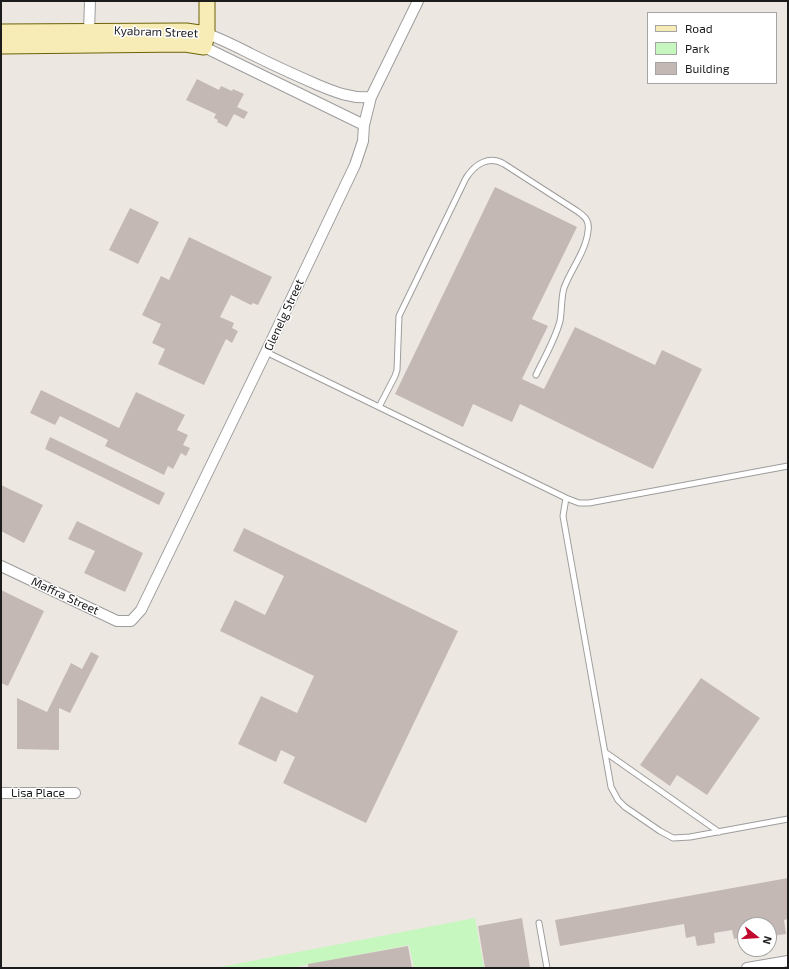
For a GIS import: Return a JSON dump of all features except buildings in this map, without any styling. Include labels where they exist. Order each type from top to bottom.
[{"type":"street","points":[[89,31],[90,1]]},
{"type":"street","points":[[205,40],[207,1]]},
{"type":"street","name":"Glenelg Street","points":[[131,621],[141,610],[355,165],[363,141],[364,125],[370,97],[418,1]]},
{"type":"street","name":"Kyabram Street","points":[[1,32],[186,31],[364,125]]},
{"type":"street","name":"Kyabram Street","points":[[1,46],[186,44],[205,40],[225,41],[298,77],[352,97],[370,97]]},
{"type":"street","name":"Maffra Street","points":[[1,566],[117,621],[131,621]]},
{"type":"street","name":"Lisa Place","points":[[1,793],[75,793]]},
{"type":"street","points":[[747,968],[788,961]]},
{"type":"lane","points":[[379,408],[397,370],[399,316],[466,178],[476,167],[491,160],[504,164],[577,211],[588,221],[588,231],[585,242],[563,292],[562,312],[559,324],[536,375]]},
{"type":"lane","points":[[266,352],[379,408],[579,503],[589,503],[788,466]]},
{"type":"lane","points":[[566,498],[563,516],[610,786],[618,800],[625,807],[667,836],[673,838],[690,837],[788,819]]},
{"type":"lane","points":[[604,752],[719,832]]},
{"type":"lane","points":[[539,923],[547,968]]},
{"type":"green space","points":[[475,918],[484,968],[414,968],[409,945],[290,968],[215,968]]}]
